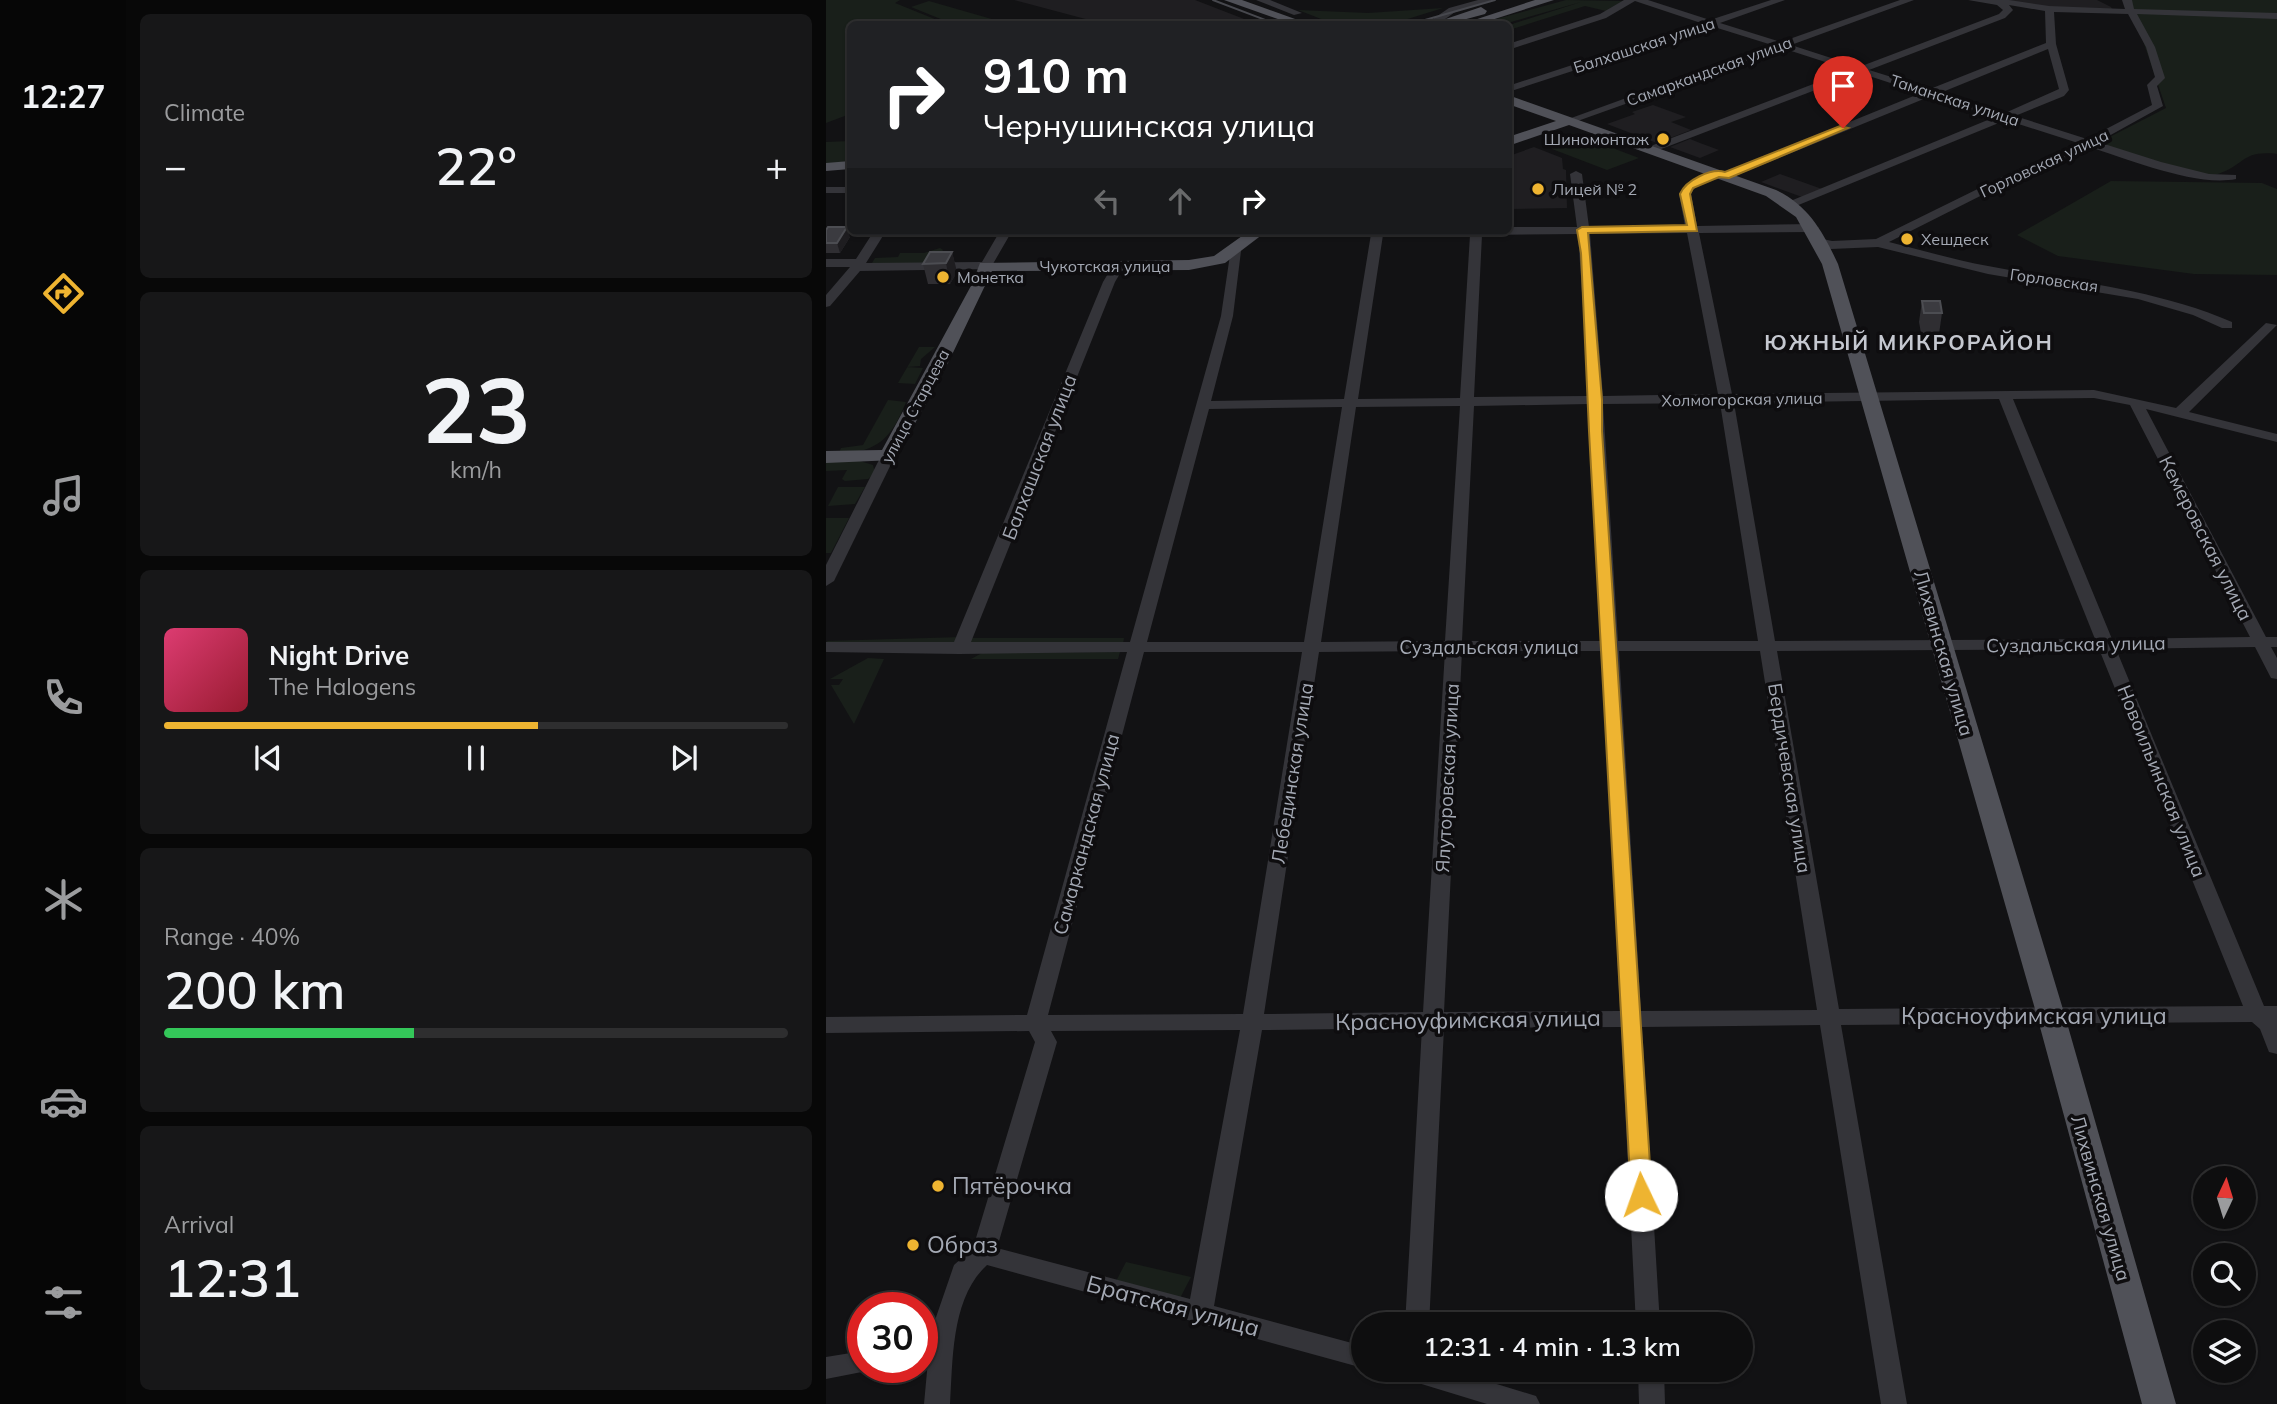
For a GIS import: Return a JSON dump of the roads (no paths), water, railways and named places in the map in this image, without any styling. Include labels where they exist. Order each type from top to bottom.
[{"type":"main road","points":[[1225,0],[1300,19]]},
{"type":"main road","points":[[1225,0],[1279,21]]},
{"type":"main road","points":[[1475,21],[1515,4],[1545,1]]},
{"type":"main road","points":[[1445,21],[1491,3],[1511,6],[1514,9],[1515,4]]},
{"type":"main road","name":"Лихвинская улица","points":[[1512,100],[1722,174],[1792,204],[1806,215],[1830,264],[2051,1016],[2159,1404]]},
{"type":"main road","name":"Самаркандская улица","points":[[1512,141],[1568,121]]},
{"type":"main road","points":[[826,167],[847,165]]},
{"type":"main road","points":[[826,179],[847,178]]},
{"type":"main road","name":"Чукотская улица","points":[[986,266],[1189,265],[1219,260],[1254,235]]},
{"type":"main road","name":"улица Старцева","points":[[888,456],[980,284],[986,266]]},
{"type":"main road","points":[[826,457],[888,456]]},
{"type":"street","points":[[1261,0],[1300,19]]},
{"type":"street","points":[[1512,46],[1603,16],[1631,0]]},
{"type":"street","name":"Таманская улица","points":[[1639,0],[2158,165],[2209,177],[2232,177]]},
{"type":"street","name":"Балхашская улица","points":[[1512,88],[1780,0]]},
{"type":"street","name":"Самаркандская улица","points":[[1568,121],[1909,0]]},
{"type":"street","points":[[1973,0],[2049,9],[2277,16]]},
{"type":"street","name":"Горловская улица","points":[[1512,231],[1693,229],[1815,234],[1831,245],[1878,243],[2006,179],[2088,143],[2158,106],[2152,85],[2160,78],[2159,66],[2142,29],[2130,13],[2127,0]]},
{"type":"street","points":[[1652,149],[2005,15],[2007,9],[1999,1]]},
{"type":"street","points":[[1436,21],[1452,10],[1491,3]]},
{"type":"street","points":[[1792,204],[2063,92],[2051,44],[2049,9]]},
{"type":"street","name":"Бердичевская улица","points":[[1894,1404],[1726,399],[1686,189],[2051,44]]},
{"type":"street","points":[[1576,174],[1586,253],[1596,400],[1647,1312]]},
{"type":"street","points":[[826,190],[847,190]]},
{"type":"street","points":[[826,303],[858,265],[877,235]]},
{"type":"street","name":"улица Старцева","points":[[986,266],[1004,235]]},
{"type":"street","name":"Лебединская улица","points":[[1200,1313],[1313,648],[1375,235]]},
{"type":"street","name":"Ялуторовская улица","points":[[1418,1312],[1476,235]]},
{"type":"street","name":"Горловская","points":[[1878,243],[1986,270],[2123,290],[2174,302],[2227,325]]},
{"type":"street","name":"Самаркандская улица","points":[[938,1326],[963,1272],[983,1254],[1046,1042],[1035,1024],[1227,316],[1235,251]]},
{"type":"street","name":"Чукотская улица","points":[[826,263],[986,266]]},
{"type":"street","name":"Балхашская улица","points":[[959,649],[1109,282],[1119,265]]},
{"type":"street","points":[[2179,413],[2271,326]]},
{"type":"street","name":"Холмогорская улица","points":[[1201,405],[2094,394],[2277,438]]},
{"type":"street","name":"Новоильинская улица","points":[[2004,395],[2106,643],[2267,1014],[2277,1046]]},
{"type":"street","name":"Кемеровская улица","points":[[2136,402],[2269,642],[2277,674]]},
{"type":"street","name":"улица Старцева","points":[[826,581],[888,456]]},
{"type":"street","name":"Суздальская улица","points":[[826,647],[959,649],[1942,646],[2269,642]]},
{"type":"street","name":"Красноуфимская улица","points":[[826,1025],[2267,1014]]},
{"type":"street","name":"Братская улица","points":[[983,1254],[1351,1354]]},
{"type":"street","points":[[826,1368],[847,1365]]},
{"type":"street","points":[[1452,1382],[1527,1404]]},
{"type":"street","points":[[1651,1382],[1652,1404]]},
{"type":"street","name":"Самаркандская улица","points":[[936,1383],[937,1404]]},
{"type":"tram line","points":[[1213,0],[1268,21]]},
{"type":"tram line","points":[[1422,21],[1495,0]]},
{"type":"place","name":"Шинoмонтаж","points":[[1663,139]]},
{"type":"place","name":"Лицей № 2","points":[[1538,189]]},
{"type":"place","name":"Хешдеск","points":[[1907,239]]},
{"type":"place","name":"Монетка","points":[[943,277]]},
{"type":"place","name":"Пятёрочка","points":[[938,1186]]},
{"type":"place","name":"Образ","points":[[913,1245]]},
{"type":"district","name":"ЮЖНЫЙ МИКРОРАЙОН","points":[[1909,343]]}]
